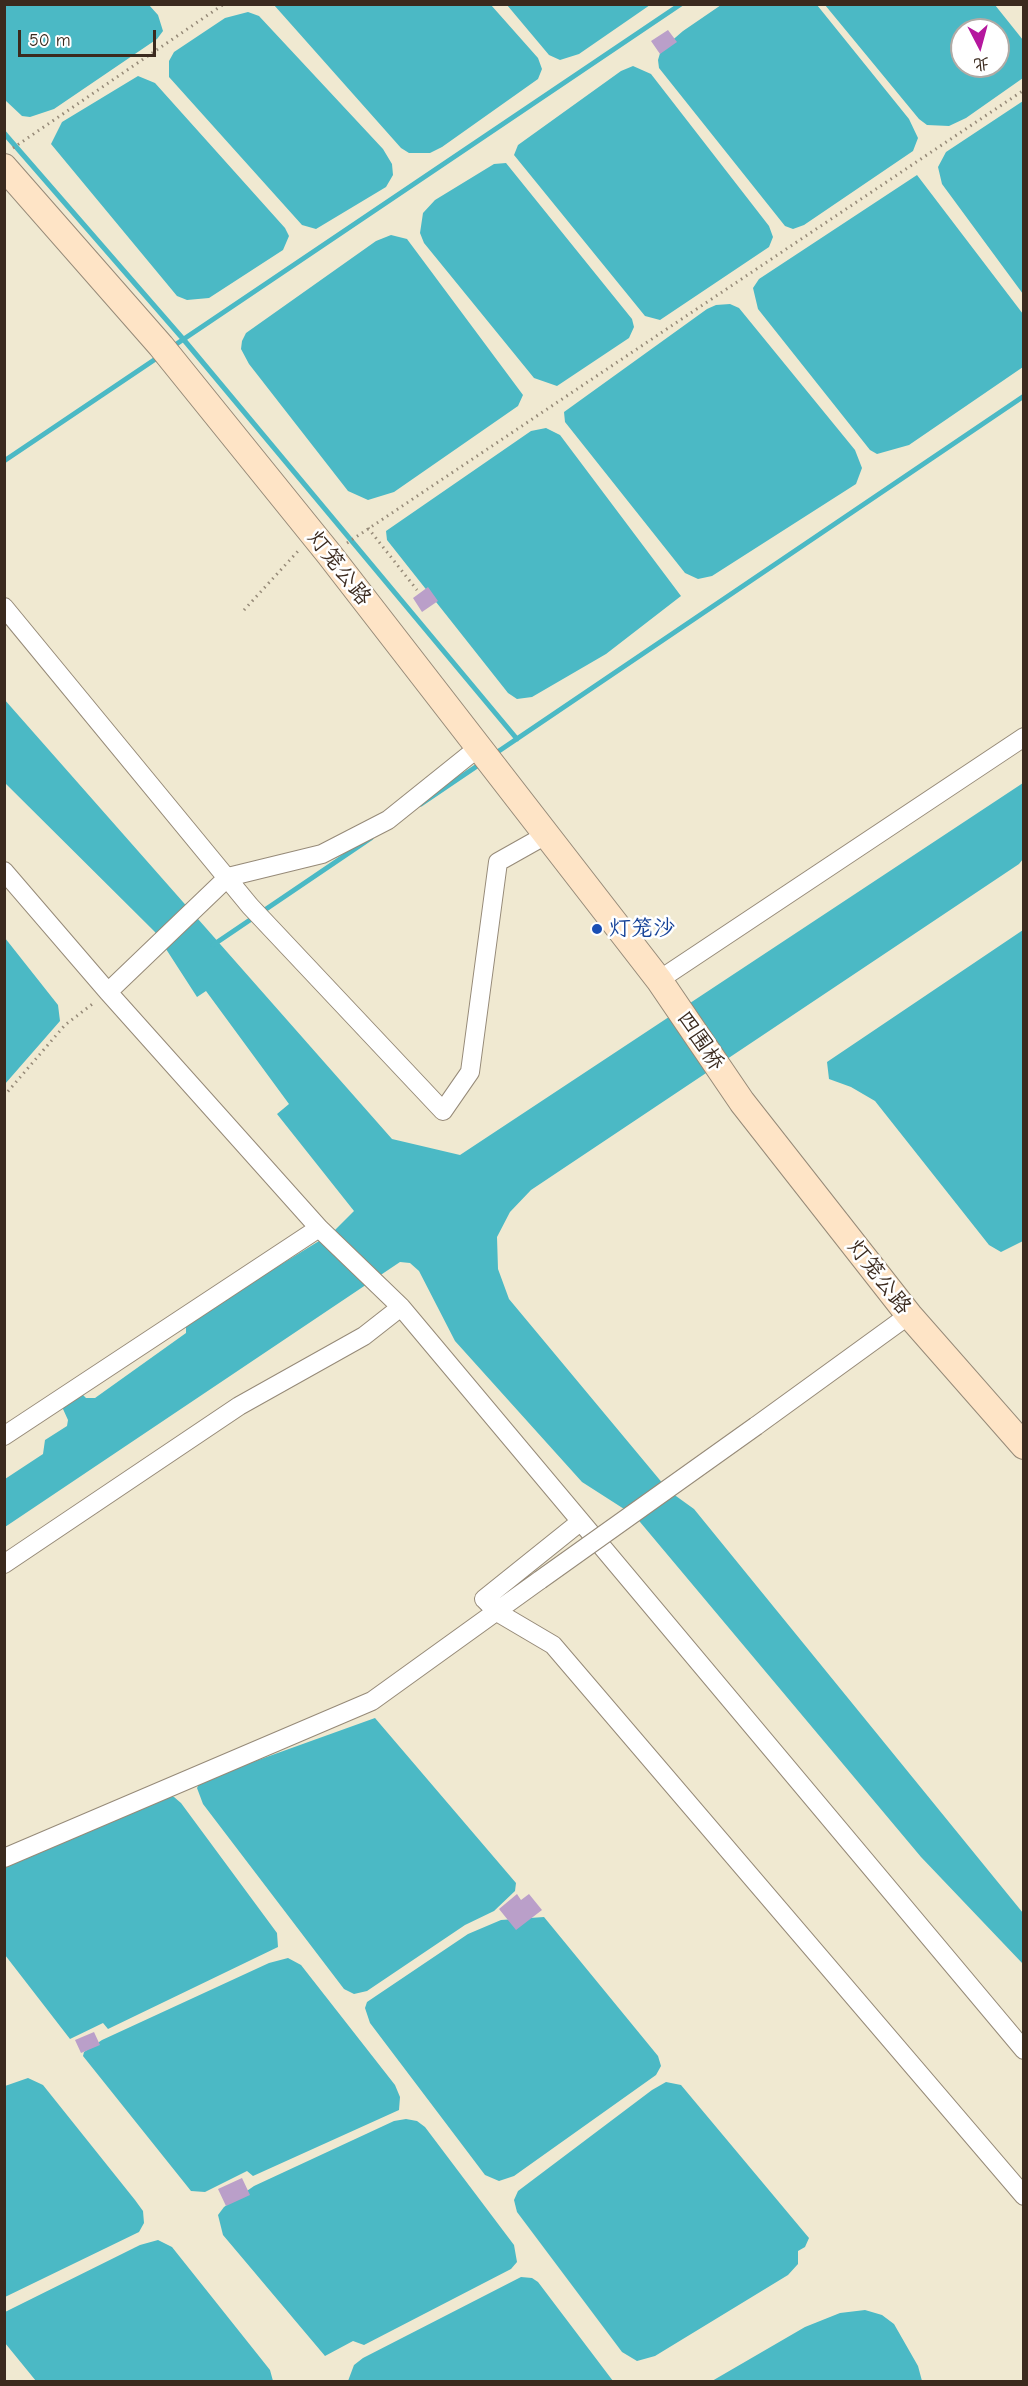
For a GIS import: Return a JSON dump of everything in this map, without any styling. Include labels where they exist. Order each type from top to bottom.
[{"type":"street","name":"灯笼公路","points":[[4,167],[167,354],[313,534],[659,980]]},
{"type":"street","points":[[4,607],[250,906],[443,1111],[470,1072],[498,861],[546,835]]},
{"type":"street","points":[[659,980],[1023,737]]},
{"type":"street","points":[[108,992],[228,877],[322,854],[388,819],[484,752]]},
{"type":"street","points":[[4,871],[108,992],[319,1228],[401,1308],[1023,2050]]},
{"type":"street","name":"四围桥","points":[[659,980],[742,1102]]},
{"type":"street","name":"灯笼公路","points":[[742,1102],[909,1315],[1023,1446]]},
{"type":"street","points":[[4,1436],[319,1228]]},
{"type":"street","points":[[4,1564],[239,1406],[364,1336],[401,1308]]},
{"type":"street","points":[[4,1858],[372,1701],[909,1315]]},
{"type":"street","points":[[580,1522],[484,1599],[497,1612],[552,1645],[1023,2196]]},
{"type":"path","points":[[4,154],[224,4]]},
{"type":"path","points":[[339,548],[1023,90]]},
{"type":"path","points":[[368,528],[417,590]]},
{"type":"path","points":[[244,610],[313,534]]},
{"type":"path","points":[[4,1096],[65,1025],[108,992]]},
{"type":"water","points":[[4,5],[149,5],[158,15],[163,31],[157,39],[54,109],[30,117],[22,116],[5,100]]},
{"type":"water","points":[[274,5],[491,5],[538,58],[542,69],[538,79],[442,147],[430,153],[409,153],[401,148]]},
{"type":"water","points":[[507,5],[650,5],[579,54],[560,60],[549,55]]},
{"type":"water","points":[[721,5],[817,5],[909,119],[918,138],[913,151],[804,225],[793,229],[785,226],[659,68],[658,60],[661,50],[683,31]]},
{"type":"water","points":[[825,5],[995,5],[1005,18],[950,18],[950,78],[1010,78],[1010,24],[1023,40],[1023,78],[966,118],[949,126],[927,125],[919,119]]},
{"type":"water","points":[[248,12],[259,16],[383,149],[392,164],[393,175],[386,187],[316,229],[302,225],[169,77],[169,61],[174,52],[225,18]]},
{"type":"water","points":[[633,66],[651,74],[769,226],[773,237],[769,247],[660,320],[645,316],[514,155],[518,145],[621,71]]},
{"type":"water","points":[[138,76],[155,83],[285,228],[289,236],[283,250],[209,298],[187,300],[177,296],[51,144],[62,122]]},
{"type":"water","points":[[1023,101],[1023,294],[942,184],[938,167],[946,152]]},
{"type":"water","points":[[506,163],[632,319],[634,327],[629,338],[557,386],[534,378],[424,243],[420,233],[423,213],[435,200],[494,164]]},
{"type":"water","points":[[917,175],[1023,314],[1023,367],[909,445],[877,454],[870,450],[758,309],[753,288],[759,279]]},
{"type":"water","points":[[391,235],[407,239],[523,395],[518,406],[394,492],[368,500],[348,491],[249,364],[241,349],[246,333],[376,241]]},
{"type":"water","points":[[730,304],[739,308],[855,450],[862,468],[856,484],[712,576],[698,579],[685,573],[565,422],[564,412],[707,309],[716,305]]},
{"type":"water","points":[[546,428],[560,435],[681,596],[606,654],[532,697],[517,699],[508,693],[387,540],[386,531],[531,431]]},
{"type":"water","points":[[4,699],[392,1139],[460,1155],[1023,783],[1023,859],[1019,864],[531,1190],[510,1212],[497,1237],[498,1269],[509,1299],[669,1491],[694,1509],[1023,1913],[1023,1964],[921,1857],[635,1516],[582,1482],[455,1341],[419,1271],[410,1263],[400,1262],[5,1527],[5,1479],[43,1454],[45,1440],[67,1426],[68,1420],[58,1398],[78,1390],[86,1398],[95,1398],[186,1333],[186,1323],[332,1233],[354,1211],[277,1114],[289,1104],[206,991],[197,997],[155,932],[5,783]]},
{"type":"water","points":[[1023,930],[1023,1241],[1001,1252],[989,1245],[875,1101],[851,1087],[829,1079],[827,1062]]},
{"type":"water","points":[[5,938],[58,1005],[60,1021],[5,1084]]},
{"type":"water","points":[[375,1718],[516,1883],[515,1891],[494,1911],[465,1925],[367,1991],[354,1994],[344,1989],[203,1804],[197,1788],[200,1782],[211,1777]]},
{"type":"water","points":[[165,1795],[174,1797],[181,1803],[277,1933],[278,1947],[108,2029],[103,2023],[70,2039],[5,1955],[4,1865]]},
{"type":"water","points":[[544,1917],[658,2056],[661,2066],[656,2075],[514,2176],[499,2181],[485,2175],[370,2023],[365,2008],[367,2002],[468,1934],[501,1920]]},
{"type":"water","points":[[288,1958],[301,1965],[395,2085],[400,2097],[399,2110],[253,2176],[247,2171],[205,2192],[191,2191],[83,2056],[84,2052],[102,2040],[269,1963]]},
{"type":"water","points":[[28,2078],[43,2085],[135,2200],[143,2211],[144,2223],[139,2232],[5,2297],[5,2086]]},
{"type":"water","points":[[666,2082],[681,2085],[809,2238],[805,2247],[798,2251],[798,2264],[788,2275],[655,2356],[637,2361],[622,2352],[517,2212],[514,2200],[518,2191],[652,2090]]},
{"type":"water","points":[[406,2119],[417,2121],[425,2127],[514,2245],[517,2262],[511,2269],[364,2345],[353,2341],[325,2356],[223,2235],[218,2215],[224,2207],[254,2186],[394,2121]]},
{"type":"water","points":[[158,2240],[172,2247],[270,2370],[273,2381],[36,2381],[5,2343],[5,2312],[140,2245]]},
{"type":"water","points":[[521,2277],[532,2278],[538,2282],[613,2381],[348,2381],[354,2365],[363,2358]]},
{"type":"water","points":[[865,2310],[882,2315],[894,2324],[918,2366],[922,2381],[712,2381],[805,2327],[840,2313]]},
{"type":"building","points":[[668,30],[677,42],[660,54],[651,41]]},
{"type":"building","points":[[428,587],[438,601],[422,612],[413,598]]},
{"type":"building","points":[[517,1894],[521,1900],[529,1894],[542,1910],[516,1930],[499,1909]]},
{"type":"building","points":[[94,2032],[100,2045],[81,2053],[75,2040]]},
{"type":"building","points":[[242,2178],[250,2195],[226,2206],[218,2189]]},
{"type":"waterway","points":[[172,347],[681,4]]},
{"type":"waterway","points":[[4,133],[184,340],[517,739]]},
{"type":"waterway","points":[[4,461],[160,356]]},
{"type":"waterway","points":[[493,755],[1024,396]]},
{"type":"waterway","points":[[421,804],[483,762]]},
{"type":"waterway","points":[[213,945],[371,838]]},
{"type":"place","name":"灯笼沙","points":[[597,929]]}]
